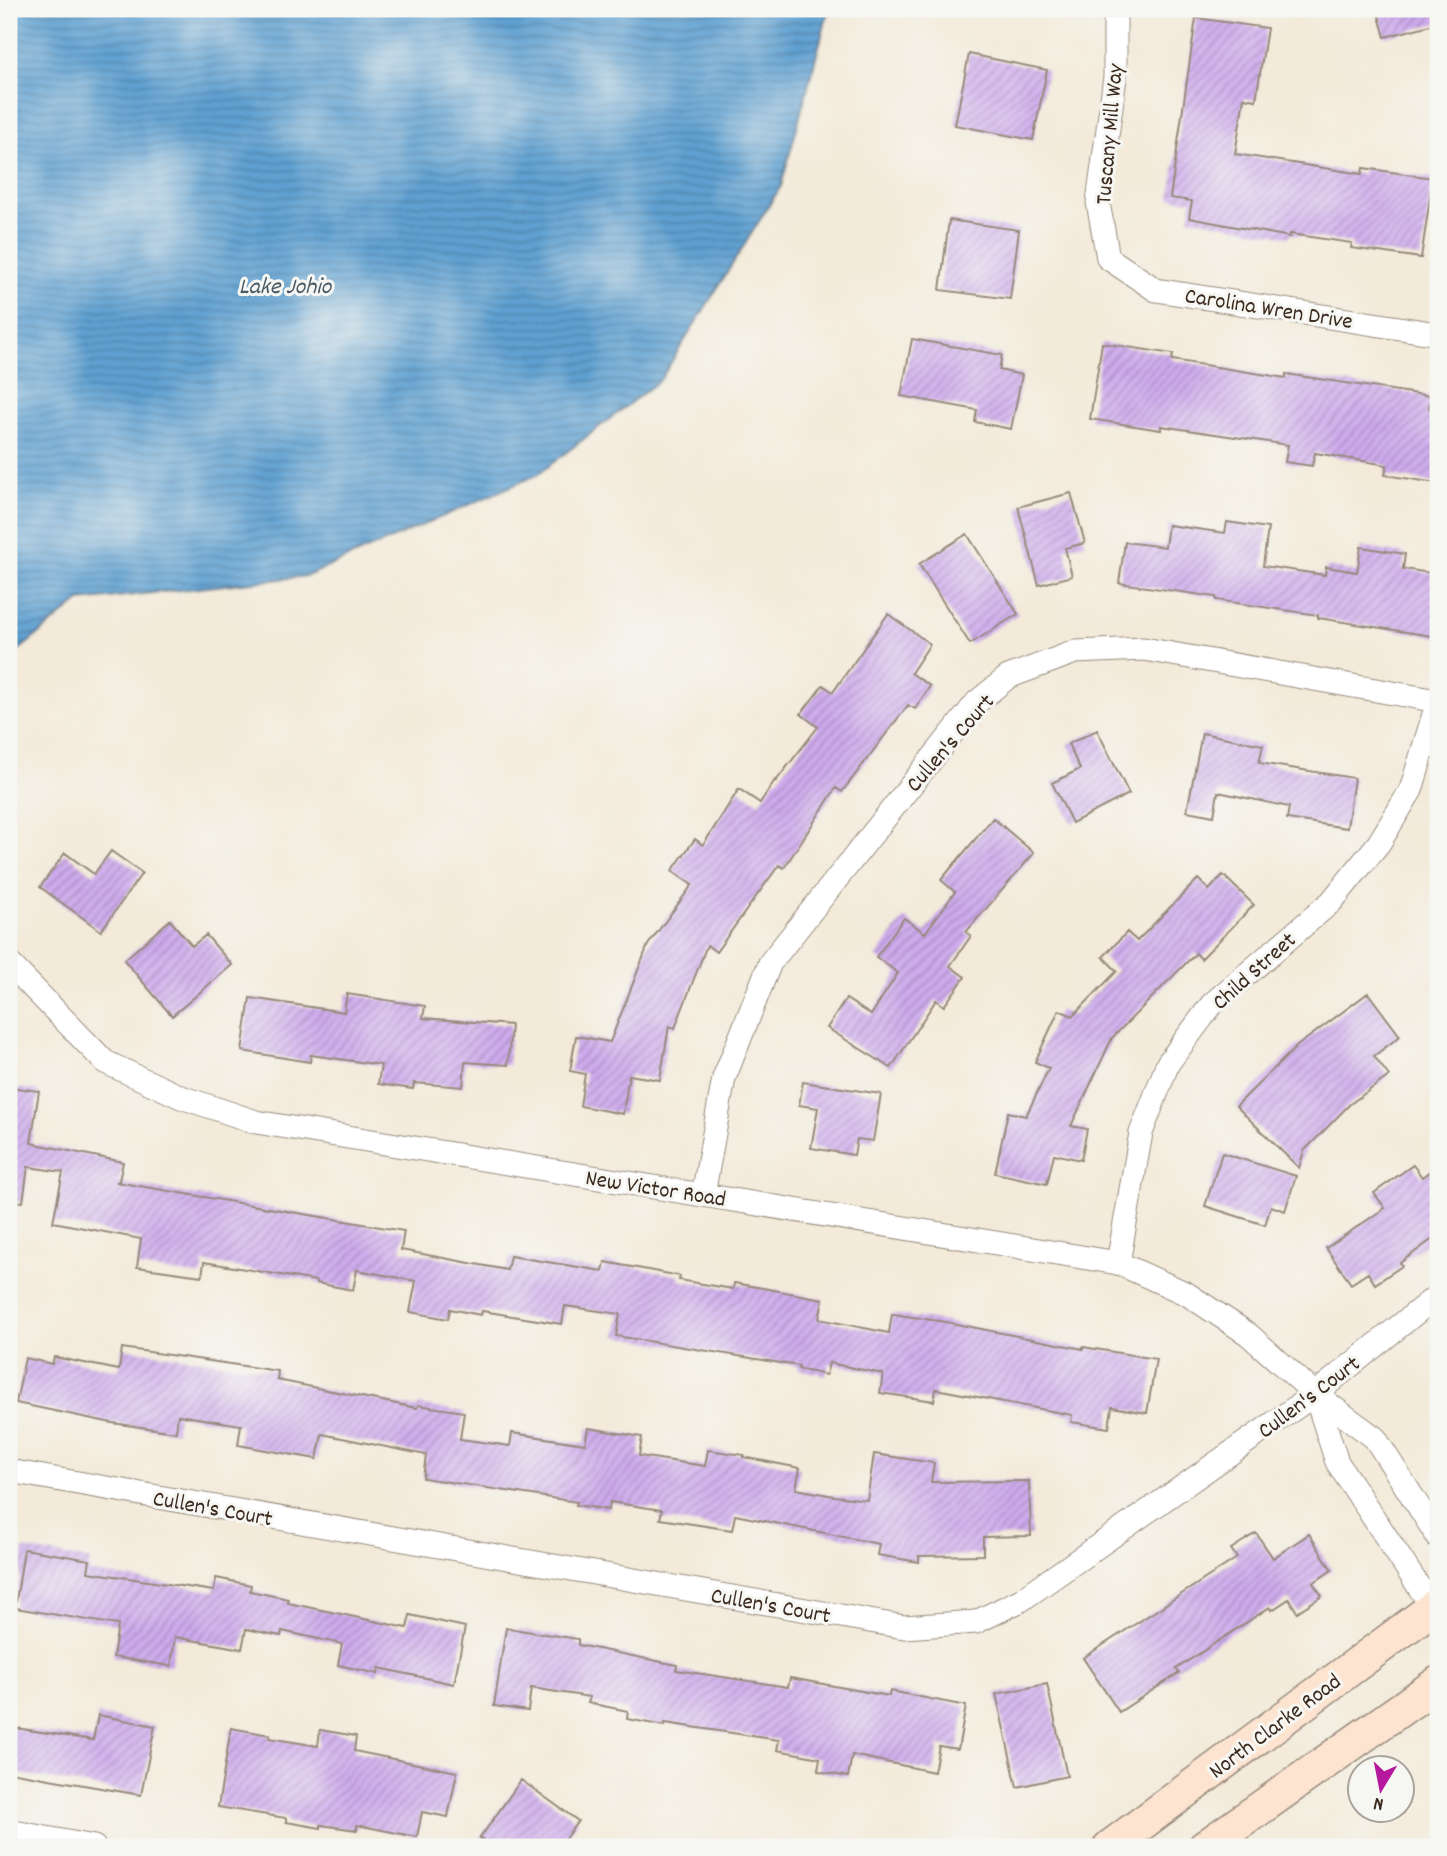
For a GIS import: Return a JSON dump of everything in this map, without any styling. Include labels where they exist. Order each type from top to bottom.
[{"type":"street","name":"Tuscany Mill Way","points":[[1108,258],[1098,202],[1115,77],[1115,9]]},
{"type":"street","name":"Carolina Wren Drive","points":[[1108,258],[1156,290],[1438,334]]},
{"type":"street","name":"Cullen's Court","points":[[703,1195],[723,1078],[770,963],[977,702],[1008,677],[1076,652],[1144,649],[1438,701]]},
{"type":"street","name":"Child Street","points":[[1118,1263],[1141,1133],[1168,1063],[1212,1004],[1331,902],[1379,843],[1411,790],[1438,701]]},
{"type":"street","name":"New Victor Road","points":[[9,963],[105,1062],[181,1097],[256,1122],[1118,1263],[1187,1294],[1248,1334],[1315,1394],[1375,1438],[1438,1537]]},
{"type":"street","name":"Cullen's Court","points":[[9,1471],[904,1627],[976,1622],[1021,1600],[1315,1394],[1438,1295]]},
{"type":"street","name":"New Victor Road","points":[[1315,1394],[1338,1462],[1436,1610]]},
{"type":"street","name":"North Clarke Road","points":[[1110,1847],[1436,1610]]},
{"type":"street","points":[[1205,1847],[1438,1683]]},
{"type":"street","points":[[9,1831],[94,1847]]},
{"type":"water","name":"Lake Johio","points":[[9,9],[829,9],[781,186],[660,380],[537,475],[307,576],[80,601],[9,658]]},
{"type":"building","points":[[1377,9],[1438,9],[1438,23],[1385,37]]},
{"type":"building","points":[[1196,18],[1267,28],[1256,100],[1244,98],[1235,154],[1362,174],[1363,168],[1433,178],[1421,258],[1351,248],[1352,243],[1290,234],[1290,237],[1189,218],[1192,201],[1170,198]]},
{"type":"building","points":[[969,54],[1047,70],[1033,140],[955,125]]},
{"type":"building","points":[[949,220],[1019,230],[1010,299],[940,290]]},
{"type":"building","points":[[912,339],[1002,355],[999,370],[1022,375],[1011,429],[975,422],[977,410],[901,396]]},
{"type":"building","points":[[1102,343],[1173,354],[1172,360],[1286,378],[1286,374],[1431,396],[1429,408],[1438,409],[1436,483],[1385,475],[1387,465],[1315,453],[1312,466],[1285,462],[1288,445],[1161,426],[1161,430],[1090,419]]},
{"type":"building","points":[[1071,493],[1085,543],[1065,548],[1072,576],[1039,585],[1018,507]]},
{"type":"building","points":[[1227,522],[1268,528],[1263,566],[1325,575],[1326,567],[1357,572],[1361,547],[1405,554],[1403,569],[1438,574],[1438,637],[1216,600],[1216,597],[1119,583],[1125,542],[1165,547],[1168,525],[1225,533]]},
{"type":"building","points":[[967,534],[1018,614],[970,644],[919,564]]},
{"type":"building","points":[[888,614],[930,644],[911,673],[930,686],[915,709],[908,705],[842,792],[836,788],[784,868],[779,865],[716,952],[707,945],[675,1028],[669,1026],[660,1080],[629,1075],[623,1114],[580,1106],[585,1074],[570,1071],[576,1036],[610,1042],[648,945],[692,885],[672,871],[695,839],[703,845],[739,789],[760,803],[818,727],[801,714],[823,685],[833,692]]},
{"type":"building","points":[[1097,730],[1129,794],[1072,823],[1052,783],[1080,769],[1068,744]]},
{"type":"building","points":[[1202,733],[1263,745],[1259,763],[1354,778],[1347,828],[1287,819],[1289,807],[1218,792],[1214,816],[1187,811]]},
{"type":"building","points":[[993,818],[1034,853],[966,932],[971,936],[950,966],[965,977],[944,1006],[936,1000],[891,1068],[827,1028],[846,999],[871,1015],[898,973],[876,957],[904,918],[925,933],[955,892],[941,880]]},
{"type":"building","points":[[111,851],[142,873],[101,931],[40,887],[65,853],[94,874]]},
{"type":"building","points":[[1223,875],[1254,905],[1201,959],[1196,953],[1112,1038],[1071,1126],[1087,1129],[1081,1160],[1054,1154],[1047,1184],[995,1173],[1008,1112],[1026,1116],[1049,1068],[1035,1062],[1059,1010],[1073,1016],[1117,971],[1103,957],[1127,932],[1137,941],[1198,879],[1209,890]]},
{"type":"building","points":[[170,920],[192,946],[206,935],[232,965],[172,1016],[124,960]]},
{"type":"building","points":[[1368,993],[1400,1036],[1374,1056],[1389,1076],[1350,1104],[1304,1151],[1299,1168],[1236,1106],[1297,1046]]},
{"type":"building","points":[[347,994],[425,1006],[423,1018],[511,1025],[508,1065],[465,1062],[463,1087],[414,1083],[413,1089],[378,1084],[381,1065],[311,1055],[310,1062],[242,1051],[250,998],[344,1012]]},
{"type":"building","points":[[803,1082],[881,1094],[873,1141],[857,1139],[854,1155],[811,1148],[818,1108],[799,1105]]},
{"type":"building","points":[[9,1087],[39,1091],[31,1143],[123,1162],[119,1181],[116,1182],[404,1231],[401,1250],[507,1270],[510,1256],[603,1271],[605,1262],[680,1276],[679,1280],[733,1289],[734,1283],[823,1299],[819,1319],[889,1333],[892,1314],[1083,1349],[1156,1359],[1147,1413],[1112,1407],[1109,1428],[1071,1422],[1072,1415],[936,1389],[934,1401],[880,1393],[883,1374],[829,1363],[826,1375],[798,1369],[799,1366],[616,1336],[620,1314],[565,1306],[562,1324],[482,1311],[481,1315],[450,1309],[448,1319],[410,1312],[416,1281],[357,1270],[353,1290],[204,1262],[202,1276],[137,1267],[141,1239],[53,1222],[63,1172],[28,1167],[23,1202],[9,1201]]},
{"type":"building","points":[[1222,1153],[1296,1176],[1285,1211],[1271,1206],[1265,1225],[1205,1206]]},
{"type":"building","points":[[1413,1165],[1422,1177],[1438,1165],[1438,1235],[1400,1263],[1402,1266],[1375,1284],[1368,1273],[1351,1284],[1326,1248],[1385,1208],[1374,1193]]},
{"type":"building","points":[[122,1348],[278,1371],[277,1380],[417,1408],[418,1405],[464,1412],[460,1439],[510,1446],[512,1433],[585,1444],[588,1428],[642,1437],[639,1456],[705,1466],[708,1450],[744,1455],[743,1457],[800,1468],[796,1489],[834,1496],[867,1500],[874,1454],[934,1463],[931,1482],[1029,1481],[1031,1536],[983,1537],[983,1555],[919,1556],[919,1562],[877,1555],[879,1544],[735,1515],[732,1530],[660,1519],[662,1510],[610,1502],[609,1510],[576,1505],[577,1502],[423,1478],[426,1455],[322,1434],[317,1459],[238,1445],[241,1425],[178,1415],[176,1432],[112,1423],[16,1403],[25,1358],[52,1364],[54,1357],[119,1370]]},
{"type":"building","points":[[1256,1533],[1273,1558],[1309,1534],[1332,1570],[1313,1583],[1322,1596],[1297,1612],[1289,1599],[1272,1610],[1270,1607],[1176,1669],[1179,1673],[1119,1712],[1083,1658],[1237,1558],[1231,1549]]},
{"type":"building","points":[[24,1549],[90,1560],[88,1572],[214,1591],[216,1578],[251,1585],[250,1591],[288,1599],[288,1603],[407,1628],[410,1615],[465,1627],[454,1684],[379,1668],[378,1674],[338,1665],[342,1644],[282,1631],[281,1636],[246,1629],[242,1649],[175,1637],[171,1666],[113,1657],[118,1625],[15,1608]]},
{"type":"building","points":[[506,1628],[578,1639],[578,1645],[677,1665],[676,1670],[788,1687],[790,1678],[889,1696],[890,1691],[966,1706],[958,1749],[939,1746],[934,1772],[852,1755],[848,1777],[818,1771],[820,1758],[777,1750],[779,1740],[627,1719],[628,1711],[588,1703],[590,1697],[531,1688],[528,1711],[494,1706]]},
{"type":"building","points":[[1047,1684],[1067,1776],[1017,1787],[996,1694]]},
{"type":"building","points":[[98,1715],[155,1726],[141,1795],[9,1772],[9,1727],[93,1740]]},
{"type":"building","points":[[231,1728],[318,1746],[320,1730],[356,1736],[354,1751],[457,1772],[448,1817],[422,1812],[417,1837],[357,1825],[357,1830],[321,1825],[321,1828],[286,1822],[286,1818],[218,1807]]},
{"type":"building","points":[[521,1780],[578,1821],[559,1847],[493,1847],[480,1838]]}]
